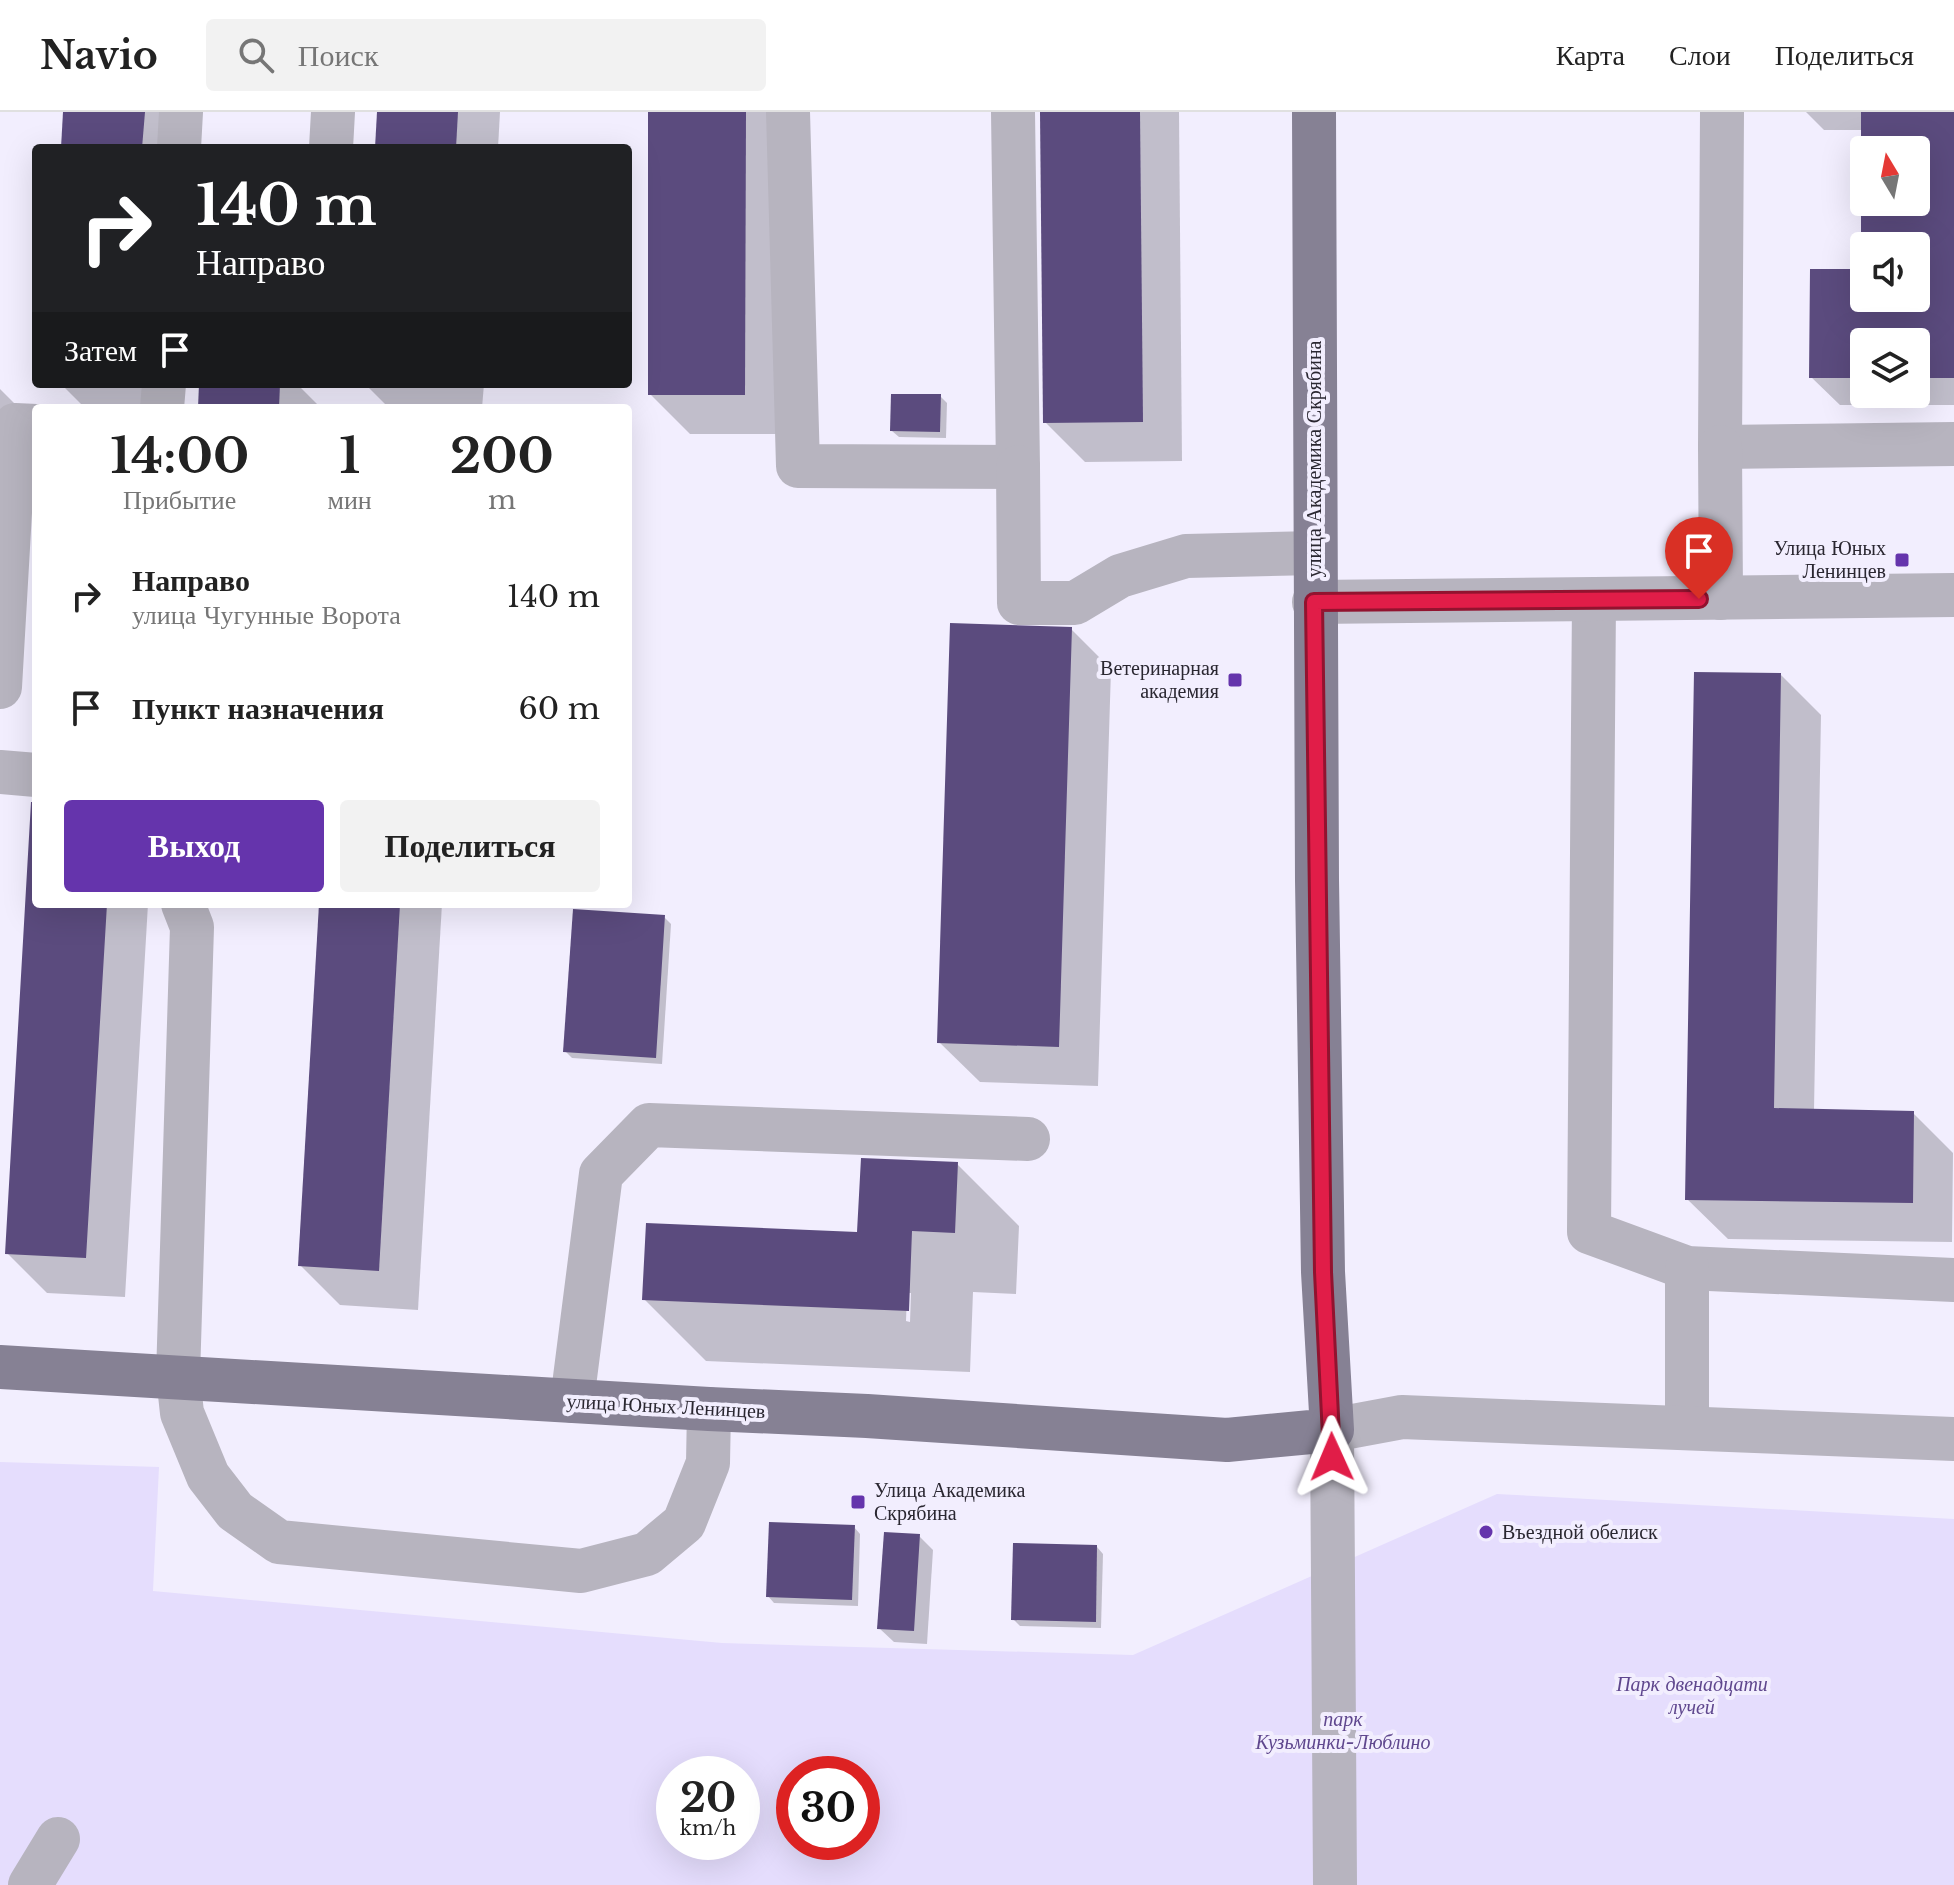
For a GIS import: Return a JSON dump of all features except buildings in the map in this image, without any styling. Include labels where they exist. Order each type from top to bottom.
[{"type":"main road","name":"улица Академика Скрябина","points":[[1314,112],[1314,602],[1322,1256],[1332,1430]]},
{"type":"main road","name":"улица Юных Ленинцев","points":[[0,1367],[867,1416],[1227,1440],[1332,1430]]},
{"type":"street","points":[[179,144],[181,112]]},
{"type":"street","points":[[331,144],[333,112]]},
{"type":"street","points":[[788,112],[798,466],[1018,467]]},
{"type":"street","points":[[1013,112],[1019,603],[1075,603],[1120,576],[1186,556],[1315,553]]},
{"type":"street","points":[[1721,598],[1722,112]]},
{"type":"street","points":[[0,687],[15,425],[32,426]]},
{"type":"street","points":[[1720,447],[1954,444]]},
{"type":"street","points":[[1314,602],[1954,595]]},
{"type":"street","points":[[1594,600],[1589,1232],[1687,1268],[1954,1280]]},
{"type":"street","points":[[0,772],[32,775]]},
{"type":"street","points":[[185,908],[192,927],[178,1376],[182,1413],[208,1476],[235,1511],[279,1542],[581,1571],[647,1554],[684,1523],[708,1463],[709,1409]]},
{"type":"street","points":[[572,1401],[601,1174],[649,1125],[1028,1139]]},
{"type":"street","points":[[1687,1268],[1687,1427]]},
{"type":"street","points":[[1335,1885],[1332,1430],[1402,1417],[1954,1439]]},
{"type":"street","points":[[30,1885],[58,1839]]},
{"type":"green space","name":"парк Кузьминки-Люблино","points":[[0,1462],[159,1467],[153,1591],[722,1643],[1133,1655],[1497,1494],[1954,1519],[1954,1885],[0,1885]]},
{"type":"place","name":"Улица Юных Ленинцев","points":[[1902,560]]},
{"type":"place","name":"Ветеринарная академия","points":[[1235,680]]},
{"type":"place","name":"Улица Академика Скрябина","points":[[858,1502]]},
{"type":"place","name":"Въездной обелиск","points":[[1486,1532]]},
{"type":"route","points":[[1332,1457],[1323,1272],[1314,602],[1699,599]]},
{"type":"park label","name":"Парк двенадцати лучей","points":[[1692,1696]]}]
